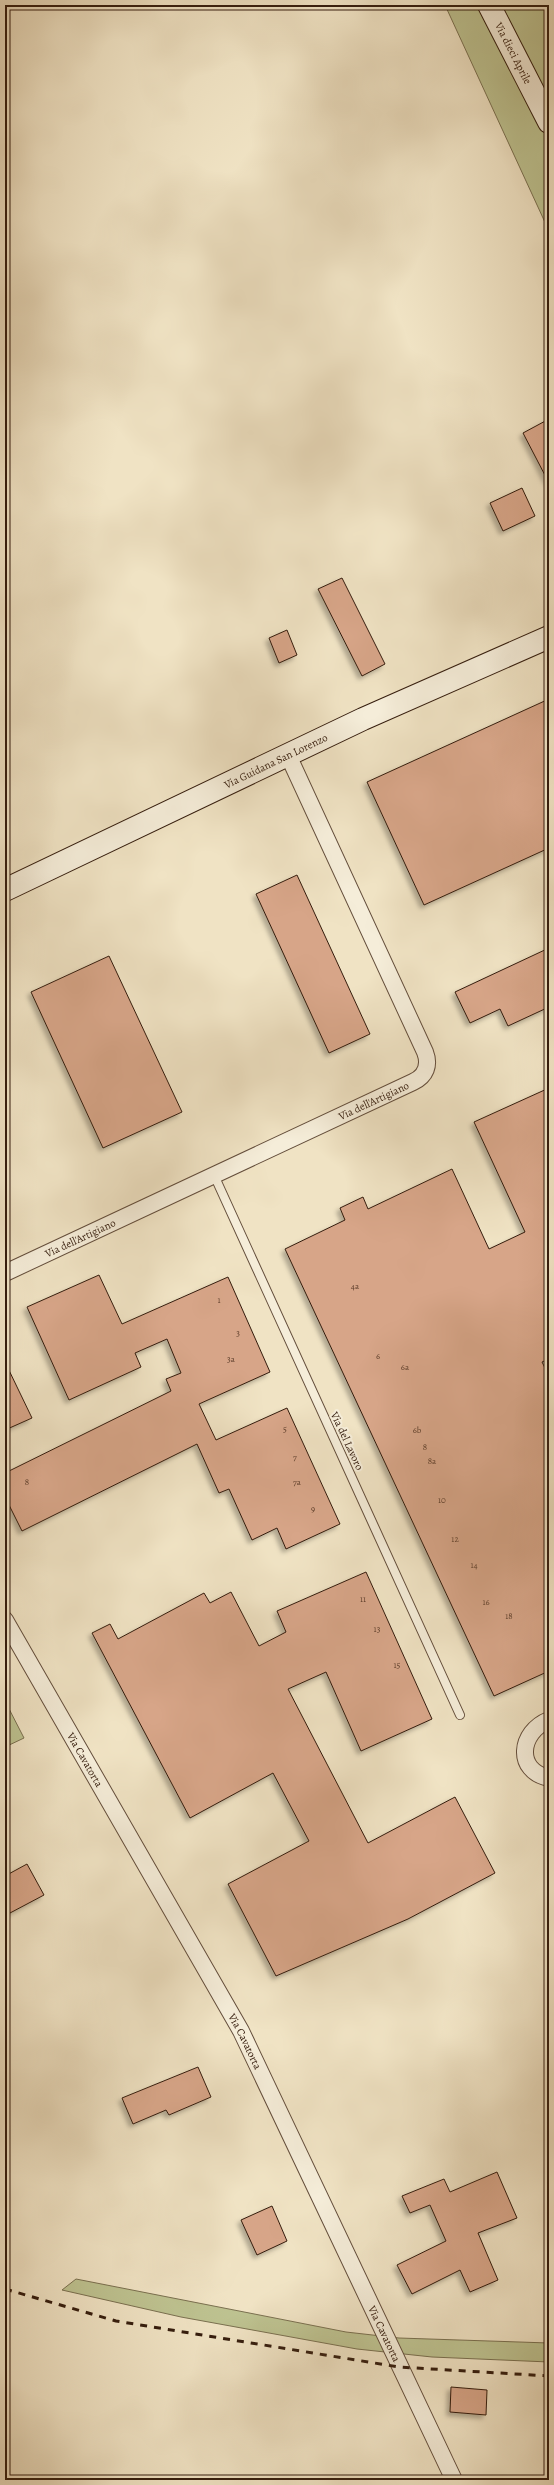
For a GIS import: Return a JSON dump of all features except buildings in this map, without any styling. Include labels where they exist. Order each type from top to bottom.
[{"type":"street","name":"Via dieci Aprile","points":[[489,5],[549,122]]},
{"type":"street","name":"Via Guidana San Lorenzo","points":[[5,890],[288,755],[549,637]]},
{"type":"street","name":"Via dell'Artigiano","points":[[5,1273],[419,1079],[428,1063],[425,1052],[288,755]]},
{"type":"street","name":"Via Cavatorta","points":[[5,1620],[241,2032],[454,2480]]},
{"type":"street","points":[[549,1720],[532,1730],[525,1747],[529,1765],[535,1772],[549,1778]]},
{"type":"lane","name":"Via del Lavoro","points":[[214,1175],[460,1715]]},
{"type":"green space","points":[[445,5],[549,5],[549,231]]},
{"type":"green space","points":[[5,1701],[24,1738],[5,1747]]},
{"type":"green space","points":[[76,2279],[346,2332],[399,2338],[549,2343],[549,2362],[432,2357],[357,2349],[181,2317],[62,2290]]},
{"type":"railway","points":[[5,2289],[116,2321],[399,2367],[549,2376]]}]
